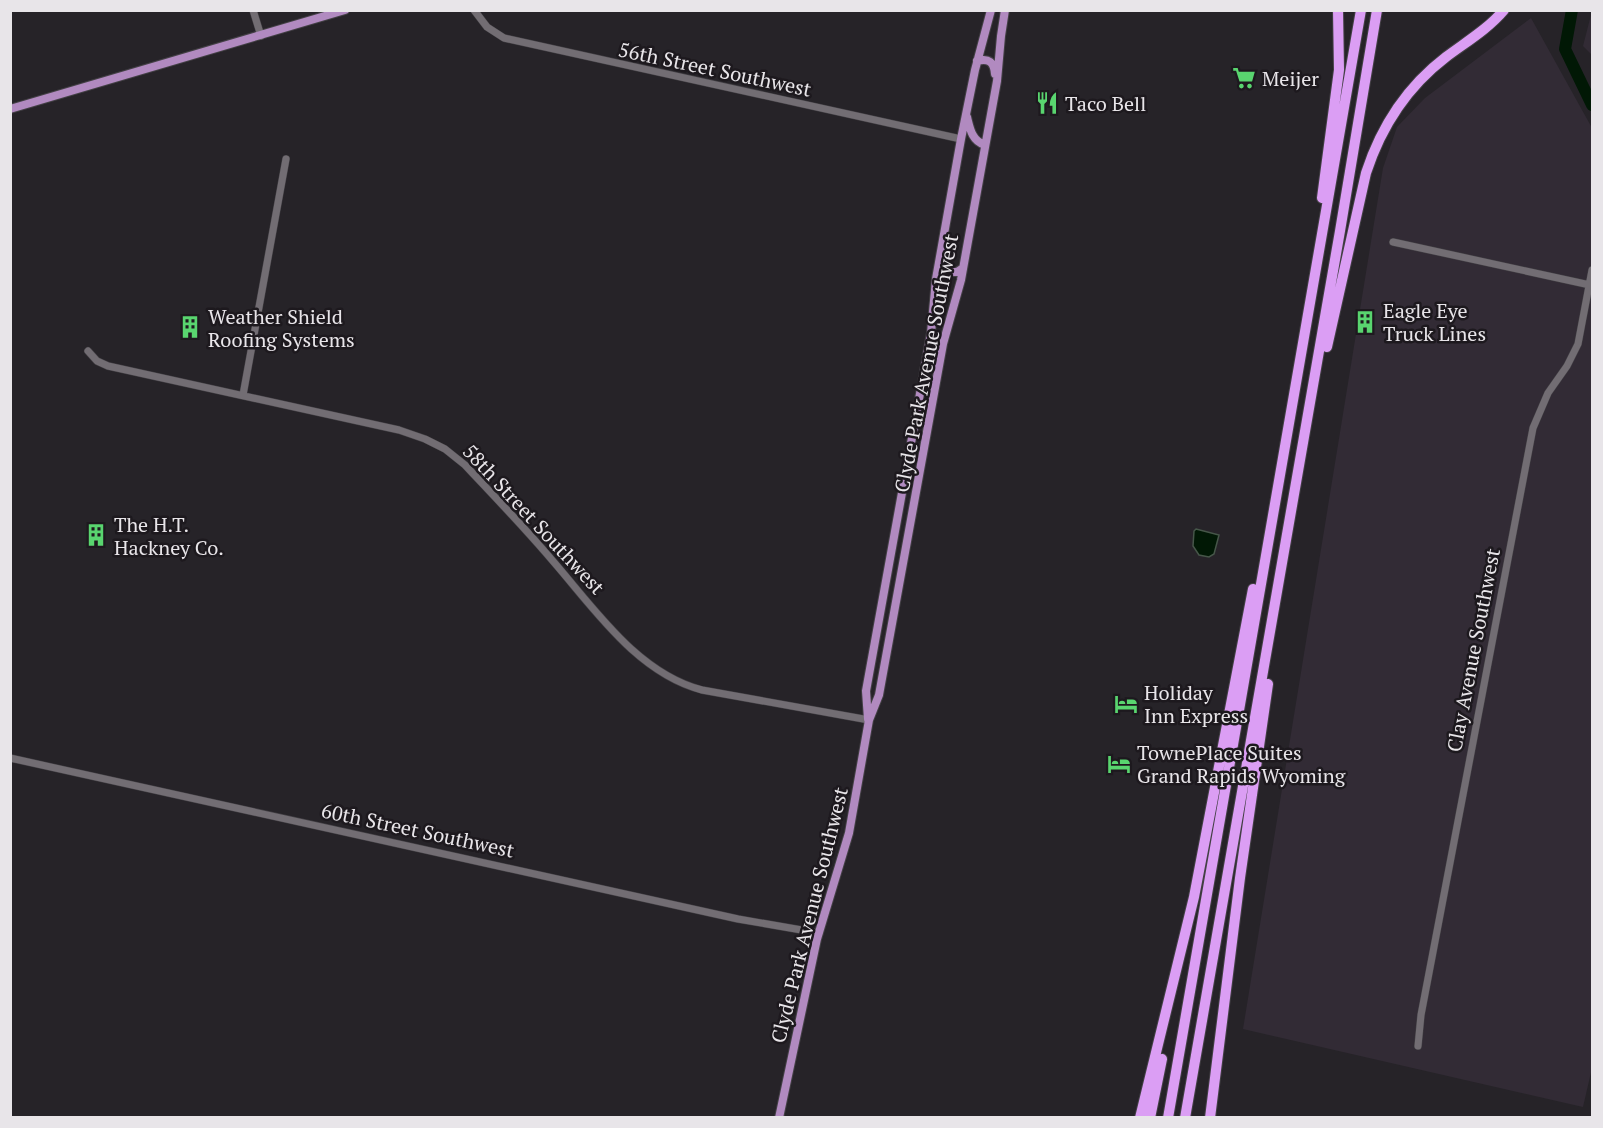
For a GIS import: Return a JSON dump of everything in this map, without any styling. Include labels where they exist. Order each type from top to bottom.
[{"type":"highway","points":[[1321,240],[1323,183],[1339,70],[1338,10]]},
{"type":"highway","points":[[1168,1118],[1361,10]]},
{"type":"highway","points":[[1185,1118],[1377,10]]},
{"type":"highway","points":[[1305,434],[1363,185],[1376,145],[1394,112],[1422,78],[1504,10]]},
{"type":"highway","points":[[1150,1118],[1229,723],[1250,605],[1274,514]]},
{"type":"highway","points":[[1213,1118],[1240,878],[1268,689],[1275,604]]},
{"type":"highway","points":[[1140,1118],[1185,938]]},
{"type":"main road","points":[[10,109],[345,10]]},
{"type":"main road","name":"Clyde Park Avenue Southwest","points":[[779,1118],[819,933],[847,843],[868,720],[866,692],[926,364],[941,252],[966,114],[991,10]]},
{"type":"main road","name":"Clyde Park Avenue Southwest","points":[[868,720],[879,695],[945,337],[963,268],[997,86],[1005,10]]},
{"type":"main road","points":[[977,61],[986,59],[992,62],[997,86]]},
{"type":"main road","points":[[966,114],[973,136],[979,143],[985,145]]},
{"type":"main road","points":[[941,252],[947,270],[957,272],[963,268]]},
{"type":"main road","points":[[926,364],[928,379],[936,384]]},
{"type":"street","points":[[253,10],[261,36]]},
{"type":"street","name":"56th Street Southwest","points":[[474,10],[487,27],[504,38],[961,139]]},
{"type":"street","points":[[243,395],[286,159]]},
{"type":"street","points":[[1393,242],[1590,285]]},
{"type":"street","name":"Clay Avenue Southwest","points":[[1418,1046],[1421,1014],[1533,428],[1548,393],[1567,366],[1578,344],[1593,270]]},
{"type":"street","name":"58th Street Southwest","points":[[88,351],[108,366],[399,430],[425,439],[445,449],[472,472],[623,640],[662,672],[685,685],[724,695],[868,720]]},
{"type":"street","name":"60th Street Southwest","points":[[10,758],[738,919],[819,933]]},
{"type":"shaded area","points":[[1592,11],[1592,55],[1583,46]]},
{"type":"shaded area","points":[[1531,18],[1592,128],[1592,1068],[1583,1107],[1243,1029],[1383,168],[1397,127],[1425,98]]},
{"type":"shaded area","points":[[1196,529],[1219,535],[1214,554],[1209,557],[1199,555],[1193,546]]},
{"type":"waterway","points":[[1572,10],[1565,49],[1592,105]]},
{"type":"place","name":"Meijer","points":[[1244,78]]},
{"type":"place","name":"Taco Bell","points":[[1047,103]]},
{"type":"place","name":"Eagle Eye Truck Lines","points":[[1365,322]]},
{"type":"place","name":"Weather Shield Roofing Systems","points":[[190,327]]},
{"type":"place","name":"The H.T. Hackney Co.","points":[[96,535]]},
{"type":"place","name":"Holiday Inn Express","points":[[1126,704]]},
{"type":"place","name":"TownePlace Suites Grand Rapids Wyoming","points":[[1119,764]]}]
